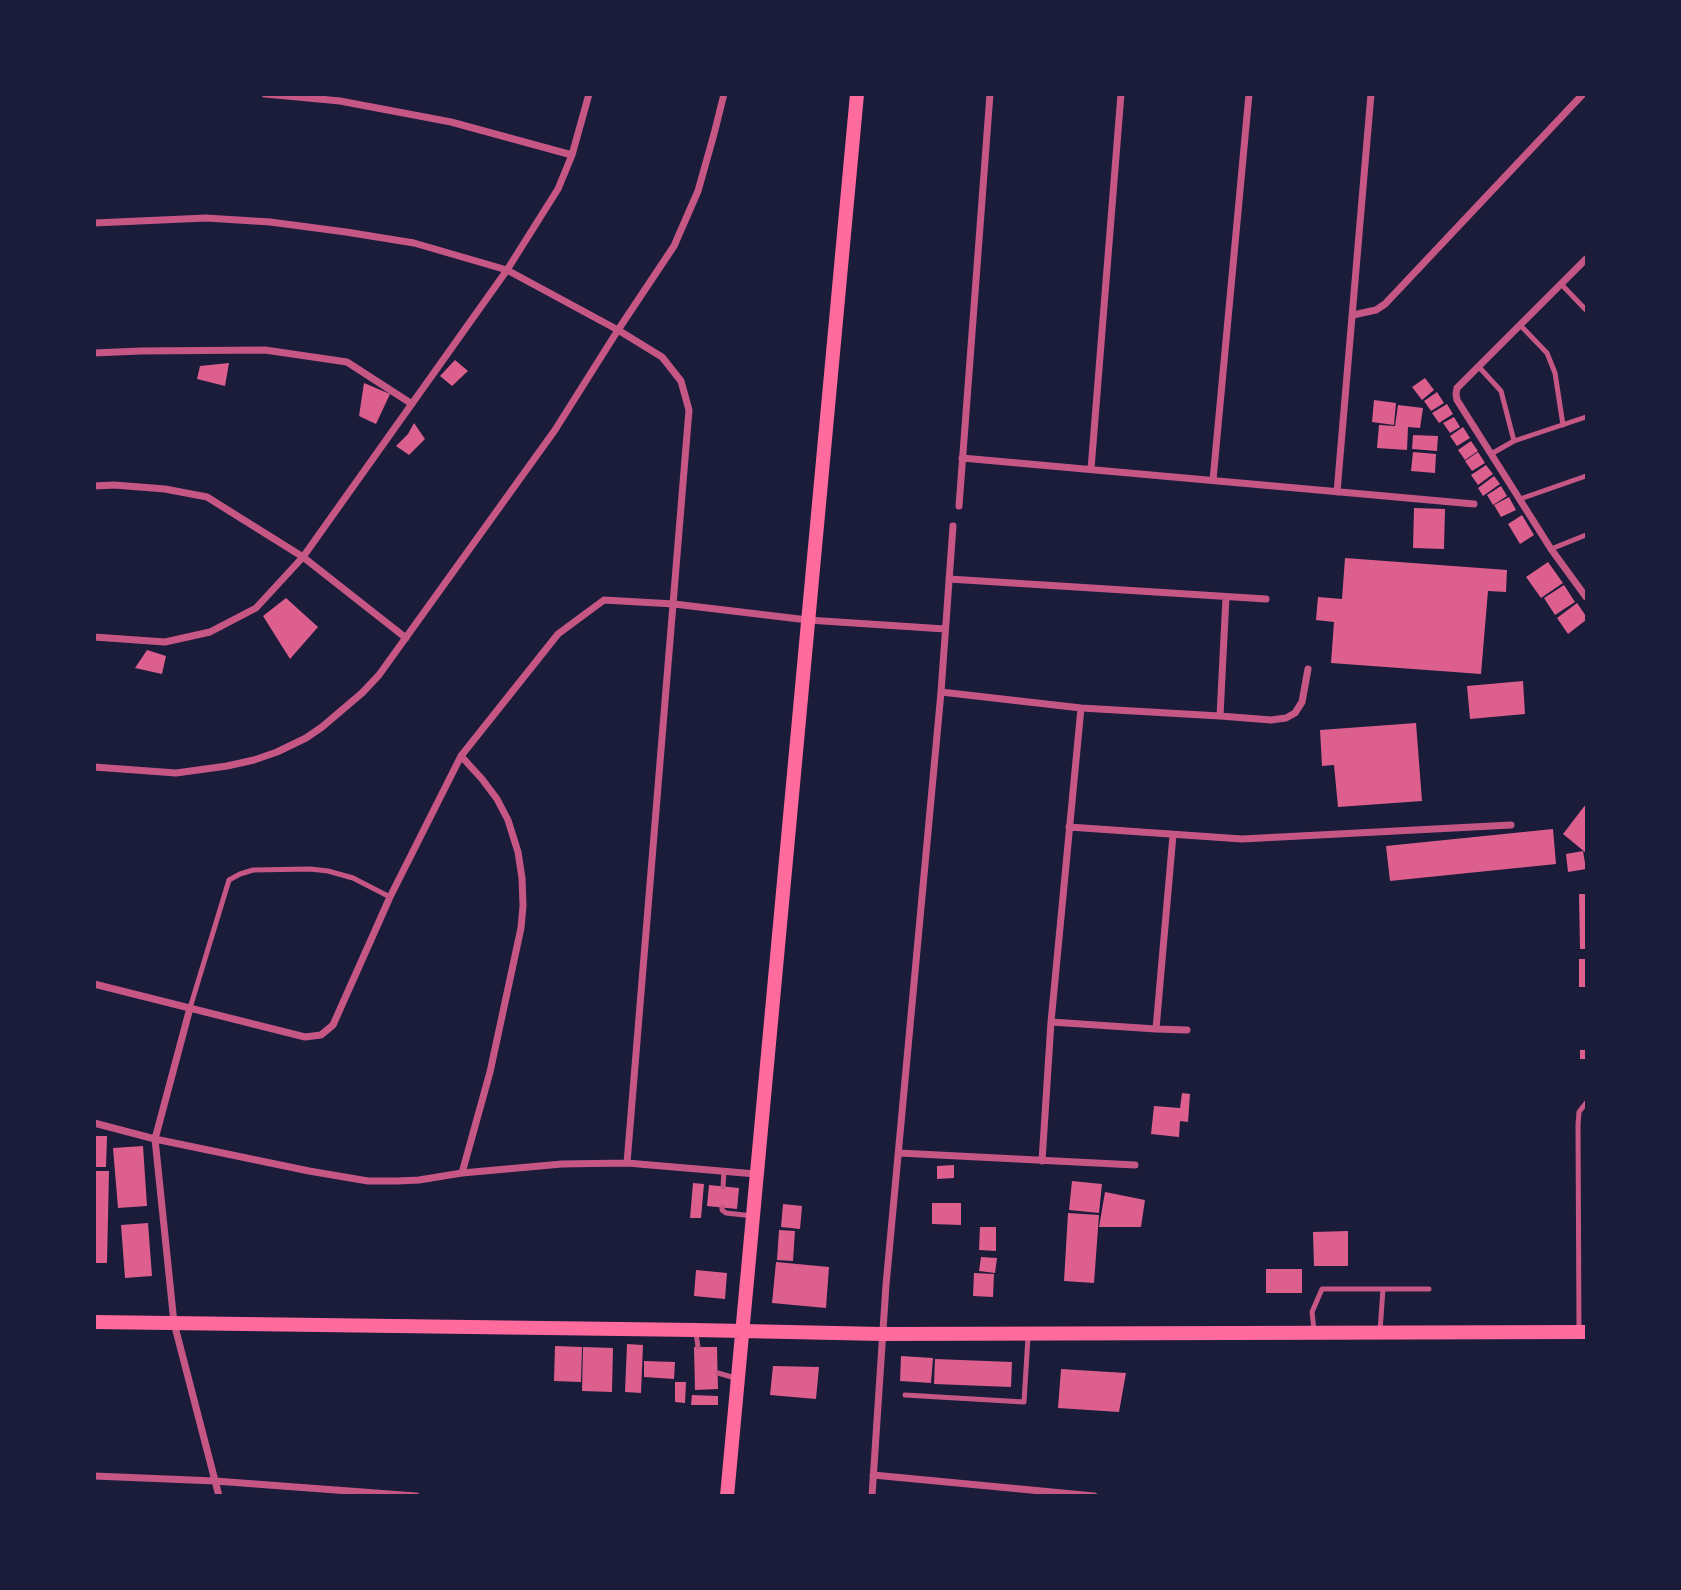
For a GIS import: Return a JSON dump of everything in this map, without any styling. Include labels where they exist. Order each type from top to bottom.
[{"type":"main road","points":[[727,1496],[857,94]]},
{"type":"main road","points":[[94,1322],[882,1334],[1583,1332]]},
{"type":"street","points":[[265,94],[340,101],[452,122],[572,155]]},
{"type":"street","points":[[94,637],[165,642],[210,632],[256,608],[303,557],[507,270],[558,189],[572,155],[589,94]]},
{"type":"street","points":[[94,767],[145,772],[199,771],[277,752],[306,738],[341,712],[379,675],[555,430],[674,246],[698,191],[724,94]]},
{"type":"street","points":[[959,506],[990,94]]},
{"type":"street","points":[[1091,470],[1121,94]]},
{"type":"street","points":[[1213,480],[1249,94]]},
{"type":"street","points":[[1337,492],[1371,94]]},
{"type":"street","points":[[1353,315],[1376,310],[1385,304],[1583,94]]},
{"type":"street","points":[[94,223],[206,218],[271,222],[414,243],[507,270],[662,357],[681,381],[689,410],[627,1163]]},
{"type":"street","points":[[1587,259],[1457,388],[1457,400],[1551,549],[1587,597]]},
{"type":"street","points":[[94,353],[265,350],[347,362],[412,404]]},
{"type":"street","points":[[962,458],[1474,504]]},
{"type":"street","points":[[94,486],[165,489],[207,497],[303,557],[405,638]]},
{"type":"street","points":[[872,1496],[882,1334],[941,692],[953,526]]},
{"type":"street","points":[[949,579],[1266,599]]},
{"type":"street","points":[[1220,716],[1226,597]]},
{"type":"street","points":[[94,984],[305,1037],[321,1035],[332,1025],[390,897],[461,755],[558,634],[604,600],[674,604],[808,620],[946,629]]},
{"type":"street","points":[[941,692],[1081,708],[1271,720],[1286,718],[1295,713],[1302,702],[1308,669]]},
{"type":"street","points":[[1042,1161],[1051,1022],[1081,708]]},
{"type":"street","points":[[461,755],[497,799],[508,820],[518,852],[523,906],[519,938],[490,1072],[462,1173]]},
{"type":"street","points":[[1069,827],[1242,839],[1511,825]]},
{"type":"street","points":[[1156,1029],[1173,835]]},
{"type":"street","points":[[190,1008],[155,1139],[174,1323],[219,1496]]},
{"type":"street","points":[[1051,1022],[1187,1030]]},
{"type":"street","points":[[94,1123],[155,1139],[368,1181],[419,1180],[462,1173],[562,1164],[627,1163],[756,1174]]},
{"type":"street","points":[[899,1153],[1135,1165]]},
{"type":"street","points":[[873,1475],[1094,1496]]},
{"type":"street","points":[[94,1476],[215,1481],[416,1496]]},
{"type":"lane","points":[[1561,284],[1587,310]]},
{"type":"lane","points":[[1521,326],[1547,353],[1555,373],[1563,425]]},
{"type":"lane","points":[[1479,368],[1501,391],[1514,441]]},
{"type":"lane","points":[[1491,454],[1514,441],[1587,417]]},
{"type":"lane","points":[[1520,499],[1587,475]]},
{"type":"lane","points":[[1551,549],[1587,535]]},
{"type":"lane","points":[[190,1008],[229,880],[240,873],[253,870],[328,871],[353,878],[390,897]]},
{"type":"lane","points":[[1583,1332],[1579,1291],[1578,1125],[1579,1112],[1587,1103]]},
{"type":"lane","points":[[723,1186],[724,1171]]},
{"type":"lane","points":[[722,1208],[726,1213],[753,1216]]},
{"type":"lane","points":[[1315,1332],[1312,1312],[1322,1289],[1429,1289]]},
{"type":"lane","points":[[1380,1332],[1383,1289]]},
{"type":"lane","points":[[1579,1291],[1587,1291]]},
{"type":"lane","points":[[695,1330],[698,1347]]},
{"type":"lane","points":[[905,1395],[1024,1402],[1028,1333]]},
{"type":"lane","points":[[718,1373],[737,1379]]},
{"type":"building","points":[[455,360],[468,371],[452,386],[440,376]]},
{"type":"building","points":[[229,363],[225,386],[197,379],[200,366]]},
{"type":"building","points":[[1425,378],[1434,390],[1422,400],[1412,387]]},
{"type":"building","points":[[364,383],[390,394],[376,424],[359,416]]},
{"type":"building","points":[[1437,392],[1444,403],[1431,411],[1424,401]]},
{"type":"building","points":[[1374,400],[1396,403],[1394,425],[1372,422]]},
{"type":"building","points":[[1447,404],[1453,414],[1439,423],[1432,413]]},
{"type":"building","points":[[1398,405],[1423,408],[1420,428],[1408,427],[1407,450],[1377,448],[1379,425],[1395,426]]},
{"type":"building","points":[[1454,417],[1460,427],[1450,433],[1443,423]]},
{"type":"building","points":[[414,423],[425,439],[409,455],[396,446]]},
{"type":"building","points":[[1463,427],[1470,438],[1457,446],[1450,436]]},
{"type":"building","points":[[1413,435],[1438,436],[1437,451],[1412,449]]},
{"type":"building","points":[[1471,441],[1478,451],[1465,460],[1458,450]]},
{"type":"building","points":[[1413,452],[1436,454],[1435,473],[1411,471]]},
{"type":"building","points":[[1478,452],[1485,463],[1472,471],[1465,461]]},
{"type":"building","points":[[1486,465],[1493,474],[1478,485],[1471,475]]},
{"type":"building","points":[[1494,476],[1500,484],[1483,496],[1478,488]]},
{"type":"building","points":[[1501,486],[1507,496],[1493,505],[1487,495]]},
{"type":"building","points":[[1509,497],[1516,510],[1501,517],[1494,505]]},
{"type":"building","points":[[1414,508],[1445,509],[1444,549],[1413,548]]},
{"type":"building","points":[[1522,515],[1534,535],[1520,544],[1508,524]]},
{"type":"building","points":[[1345,558],[1507,570],[1506,592],[1488,591],[1481,674],[1331,663],[1334,622],[1316,620],[1318,597],[1342,599]]},
{"type":"building","points":[[1548,562],[1563,583],[1541,598],[1526,577]]},
{"type":"building","points":[[1564,585],[1575,602],[1555,615],[1544,598]]},
{"type":"building","points":[[286,598],[318,627],[290,659],[263,616]]},
{"type":"building","points":[[1577,603],[1586,620],[1568,634],[1557,618]]},
{"type":"building","points":[[147,650],[166,656],[162,674],[135,668]]},
{"type":"building","points":[[1523,681],[1525,714],[1470,719],[1467,686]]},
{"type":"building","points":[[1416,723],[1422,801],[1338,807],[1334,765],[1322,766],[1320,730]]},
{"type":"building","points":[[1586,804],[1586,853],[1563,834]]},
{"type":"building","points":[[1553,829],[1556,864],[1390,881],[1386,846]]},
{"type":"building","points":[[1583,851],[1586,869],[1568,872],[1566,854]]},
{"type":"building","points":[[1579,894],[1586,894],[1586,949],[1580,949]]},
{"type":"building","points":[[1579,959],[1586,959],[1586,987],[1579,987]]},
{"type":"building","points":[[1580,1050],[1586,1050],[1586,1059],[1580,1059]]},
{"type":"building","points":[[1182,1093],[1190,1094],[1188,1122],[1180,1121],[1179,1137],[1151,1134],[1154,1106],[1180,1108]]},
{"type":"building","points":[[94,1136],[107,1136],[106,1167],[94,1167]]},
{"type":"building","points":[[143,1146],[147,1206],[118,1208],[113,1148]]},
{"type":"building","points":[[954,1165],[954,1178],[937,1179],[937,1166]]},
{"type":"building","points":[[94,1171],[109,1171],[107,1263],[94,1263]]},
{"type":"building","points":[[1072,1181],[1102,1184],[1099,1213],[1069,1210]]},
{"type":"building","points":[[693,1183],[704,1184],[701,1218],[690,1218]]},
{"type":"building","points":[[709,1185],[739,1188],[737,1209],[707,1206]]},
{"type":"building","points":[[1105,1192],[1145,1200],[1141,1227],[1099,1227]]},
{"type":"building","points":[[932,1203],[961,1203],[961,1225],[932,1224]]},
{"type":"building","points":[[783,1204],[802,1206],[800,1229],[781,1227]]},
{"type":"building","points":[[1068,1213],[1099,1215],[1094,1283],[1064,1281]]},
{"type":"building","points":[[148,1223],[152,1276],[125,1278],[121,1225]]},
{"type":"building","points":[[980,1227],[996,1227],[996,1251],[979,1250]]},
{"type":"building","points":[[779,1230],[795,1231],[793,1261],[777,1260]]},
{"type":"building","points":[[1348,1231],[1348,1266],[1314,1266],[1313,1232]]},
{"type":"building","points":[[981,1257],[997,1258],[995,1273],[979,1271]]},
{"type":"building","points":[[776,1262],[829,1267],[826,1308],[772,1303]]},
{"type":"building","points":[[1266,1269],[1302,1269],[1302,1293],[1266,1293]]},
{"type":"building","points":[[696,1270],[727,1273],[725,1299],[694,1296]]},
{"type":"building","points":[[974,1273],[994,1274],[993,1297],[973,1296]]},
{"type":"building","points":[[627,1344],[643,1345],[641,1393],[625,1392]]},
{"type":"building","points":[[555,1346],[582,1347],[581,1382],[554,1381]]},
{"type":"building","points":[[583,1347],[613,1348],[612,1392],[582,1391]]},
{"type":"building","points":[[694,1347],[717,1347],[718,1389],[695,1390]]},
{"type":"building","points":[[901,1356],[933,1358],[931,1383],[900,1381]]},
{"type":"building","points":[[935,1359],[1012,1362],[1011,1387],[934,1384]]},
{"type":"building","points":[[644,1361],[675,1362],[674,1379],[644,1377]]},
{"type":"building","points":[[773,1366],[819,1367],[816,1399],[770,1395]]},
{"type":"building","points":[[1061,1369],[1126,1373],[1119,1412],[1058,1408]]},
{"type":"building","points":[[675,1382],[686,1382],[685,1403],[675,1402]]},
{"type":"building","points":[[692,1395],[718,1396],[718,1405],[691,1405]]}]
